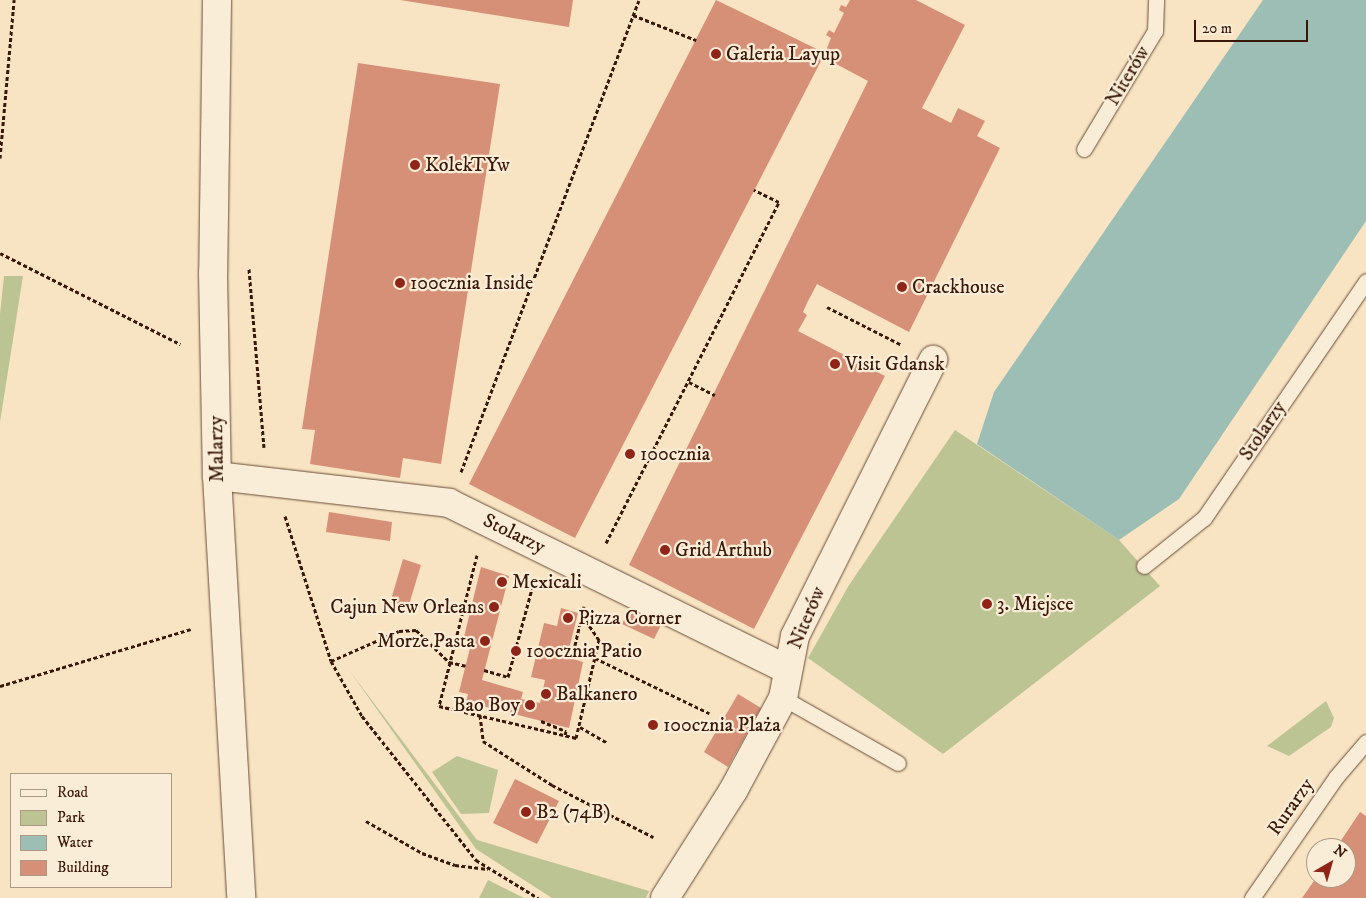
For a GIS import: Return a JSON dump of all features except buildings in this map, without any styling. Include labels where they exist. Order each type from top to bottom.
[{"type":"street","name":"Malarzy","points":[[217,0],[215,362],[217,476],[241,898]]},
{"type":"street","name":"Niterów","points":[[665,898],[732,791],[783,698],[795,636],[933,360]]},
{"type":"street","name":"Stolarzy","points":[[217,476],[277,480],[449,503],[788,669]]},
{"type":"lane","name":"Niterów","points":[[1084,148],[1155,31],[1156,0]]},
{"type":"lane","name":"Stolarzy","points":[[1144,566],[1204,518],[1366,281]]},
{"type":"lane","points":[[783,698],[898,762]]},
{"type":"lane","name":"Rurarzy","points":[[1252,898],[1336,777],[1366,742]]},
{"type":"path","points":[[0,158],[14,0]]},
{"type":"path","points":[[449,503],[638,0]]},
{"type":"path","points":[[633,15],[696,40]]},
{"type":"path","points":[[602,552],[779,202],[754,190]]},
{"type":"path","points":[[0,254],[215,362]]},
{"type":"path","points":[[248,258],[266,463],[277,480],[293,552],[331,661],[362,716],[420,794],[489,869],[538,898]]},
{"type":"path","points":[[827,307],[933,360]]},
{"type":"path","points":[[688,382],[715,395]]},
{"type":"path","points":[[479,547],[439,706],[576,738],[599,640],[582,615]]},
{"type":"path","points":[[484,670],[508,677],[536,572]]},
{"type":"path","points":[[572,658],[586,602]]},
{"type":"path","points":[[0,686],[224,620]]},
{"type":"path","points":[[331,661],[399,631],[416,630],[450,662],[466,666]]},
{"type":"path","points":[[595,658],[709,713]]},
{"type":"path","points":[[480,715],[483,741],[552,785],[653,837]]},
{"type":"path","points":[[541,721],[566,731],[565,736]]},
{"type":"path","points":[[580,727],[608,743]]},
{"type":"path","points":[[366,821],[422,853],[455,865],[489,869]]},
{"type":"green space","points":[[4,276],[23,276],[0,422],[0,314]]},
{"type":"green space","name":"3. Miejsce","points":[[955,430],[1119,540],[1160,586],[943,754],[808,658],[849,585]]},
{"type":"green space","points":[[349,670],[477,840],[649,891],[646,898],[552,898],[476,849]]},
{"type":"green space","points":[[1326,701],[1334,718],[1331,727],[1289,756],[1267,746]]},
{"type":"green space","points":[[457,756],[498,770],[489,813],[461,814],[432,772]]},
{"type":"green space","points":[[488,880],[524,898],[479,898]]},
{"type":"water","points":[[1263,0],[1366,0],[1366,221],[1179,499],[1119,540],[977,444],[994,392]]},
{"type":"place","name":"Galeria Layup","points":[[716,54]]},
{"type":"place","name":"KolekTYw","points":[[415,165]]},
{"type":"place","name":"100cznia Inside","points":[[400,283]]},
{"type":"place","name":"Crackhouse","points":[[902,287]]},
{"type":"place","name":"Visit Gdansk","points":[[835,364]]},
{"type":"place","name":"100cznia","points":[[630,454]]},
{"type":"place","name":"Grid Arthub","points":[[665,550]]},
{"type":"place","name":"Mexicali","points":[[502,582]]},
{"type":"place","name":"3. Miejsce","points":[[987,604]]},
{"type":"place","name":"Cajun New Orleans","points":[[494,607]]},
{"type":"place","name":"Pizza Corner","points":[[568,618]]},
{"type":"place","name":"Morze Pasta","points":[[485,641]]},
{"type":"place","name":"100cznia Patio","points":[[516,651]]},
{"type":"place","name":"Balkanero","points":[[546,694]]},
{"type":"place","name":"Bao Boy","points":[[530,705]]},
{"type":"place","name":"100cznia Plaża","points":[[653,725]]},
{"type":"place","name":"B2 (74B)","points":[[526,812]]}]
